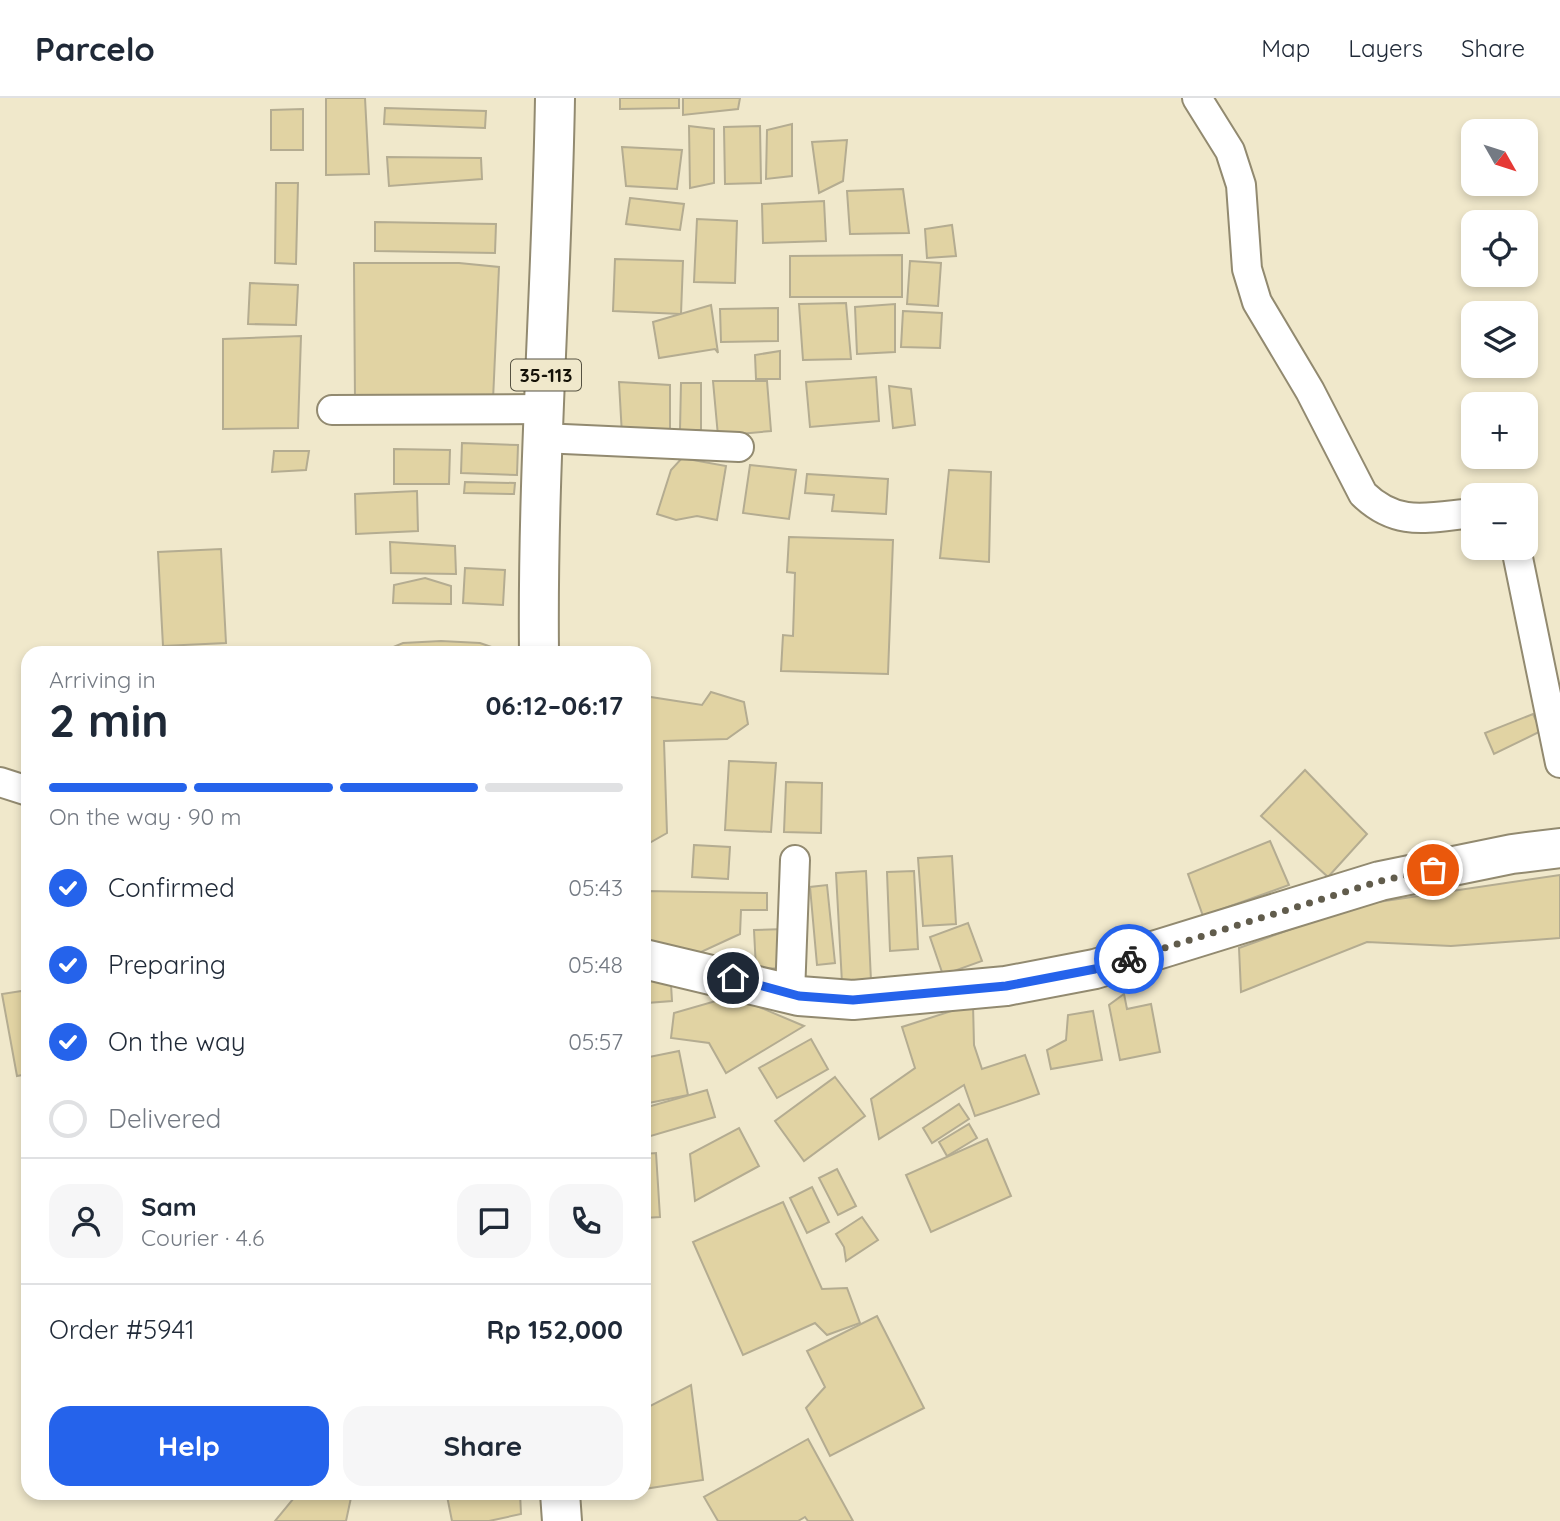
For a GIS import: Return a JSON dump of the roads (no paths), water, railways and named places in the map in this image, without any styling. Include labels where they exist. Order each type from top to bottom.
[{"type":"main road","name":"35-113","points":[[539,646],[543,424],[553,234],[555,98]]},
{"type":"main road","points":[[651,961],[790,993],[853,1000],[1031,981],[1095,969],[1380,881],[1499,856],[1560,848]]},
{"type":"main road","points":[[560,1500],[562,1521]]},
{"type":"street","points":[[1197,98],[1230,151],[1241,185],[1247,269],[1257,302],[1310,391],[1363,494],[1376,507],[1399,517],[1461,514]]},
{"type":"street","points":[[332,410],[543,424],[739,447]]},
{"type":"street","points":[[1518,560],[1560,763]]},
{"type":"street","points":[[0,782],[21,789]]},
{"type":"street","points":[[790,993],[795,860]]}]
